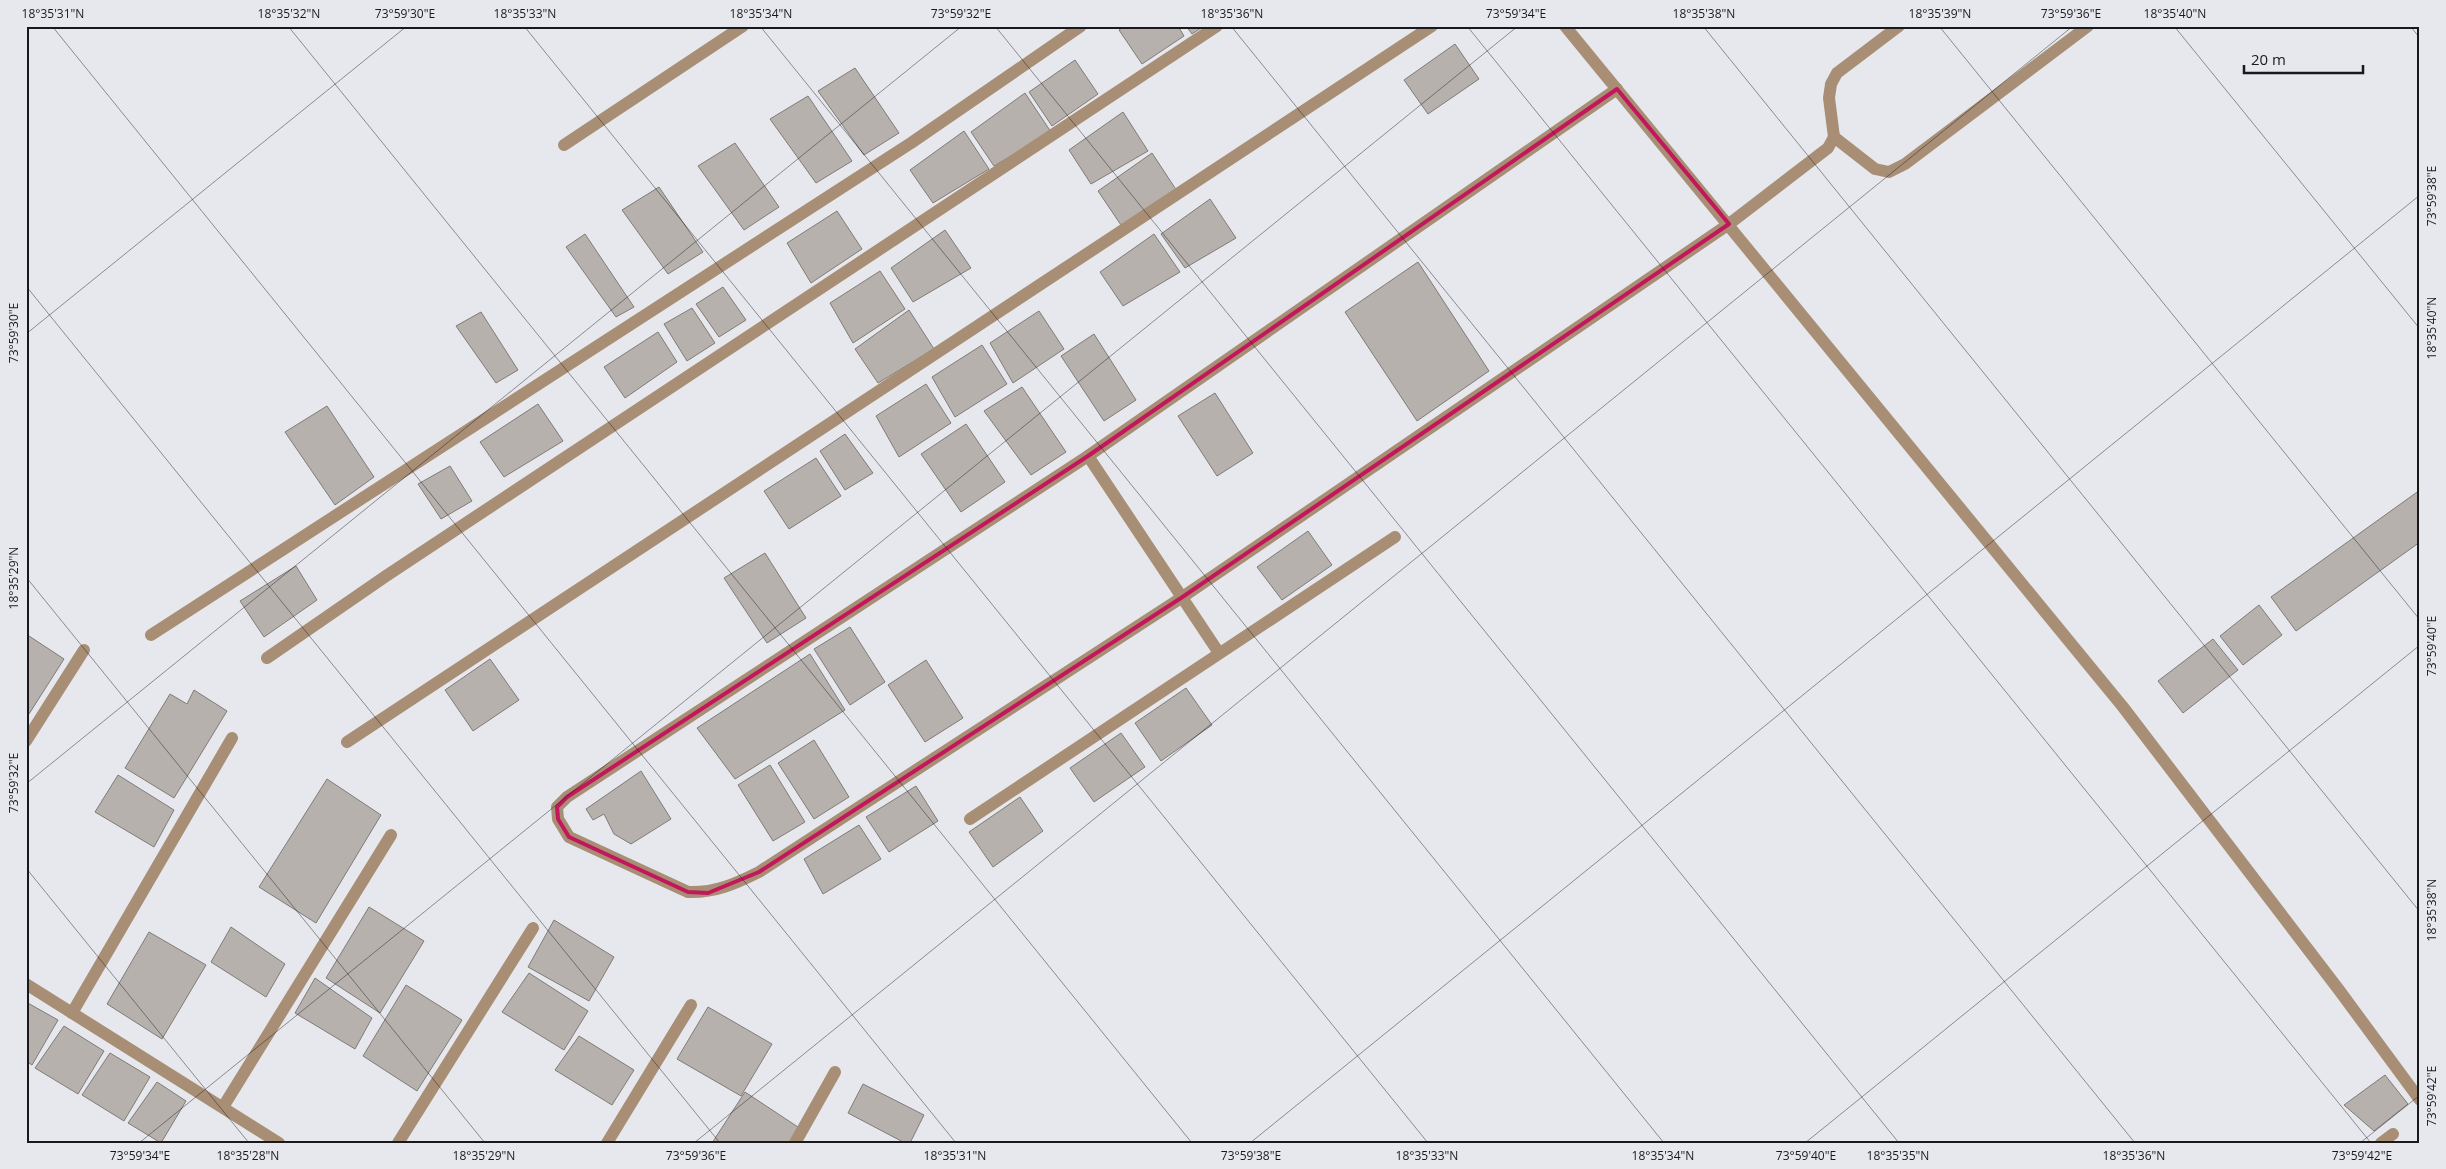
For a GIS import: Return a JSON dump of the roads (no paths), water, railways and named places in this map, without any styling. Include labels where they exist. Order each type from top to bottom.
[{"type":"street","points":[[564,145],[743,26]]},
{"type":"street","points":[[151,635],[903,149],[1081,26]]},
{"type":"street","points":[[267,658],[386,576],[1217,26]]},
{"type":"street","points":[[347,742],[1432,26]]},
{"type":"street","points":[[1565,26],[2123,707],[2340,990],[2420,1100]]},
{"type":"street","points":[[1617,89],[1088,456],[567,797],[558,807],[558,820],[569,837],[688,892],[708,893],[730,886],[759,872],[1181,598],[1729,224],[1828,148],[1834,137],[1829,98],[1831,84],[1837,73],[1899,26]]},
{"type":"street","points":[[1834,137],[1875,169],[1889,172],[1905,164],[2088,26]]},
{"type":"street","points":[[1088,456],[1219,653]]},
{"type":"street","points":[[970,819],[1395,537]]},
{"type":"street","points":[[26,742],[84,650]]},
{"type":"street","points":[[72,1013],[232,738]]},
{"type":"street","points":[[223,1108],[390,835]]},
{"type":"street","points":[[398,1143],[533,928]]},
{"type":"street","points":[[26,984],[279,1143]]},
{"type":"street","points":[[607,1143],[691,1005]]},
{"type":"street","points":[[795,1143],[836,1072]]},
{"type":"street","points":[[2381,1143],[2393,1134]]}]
